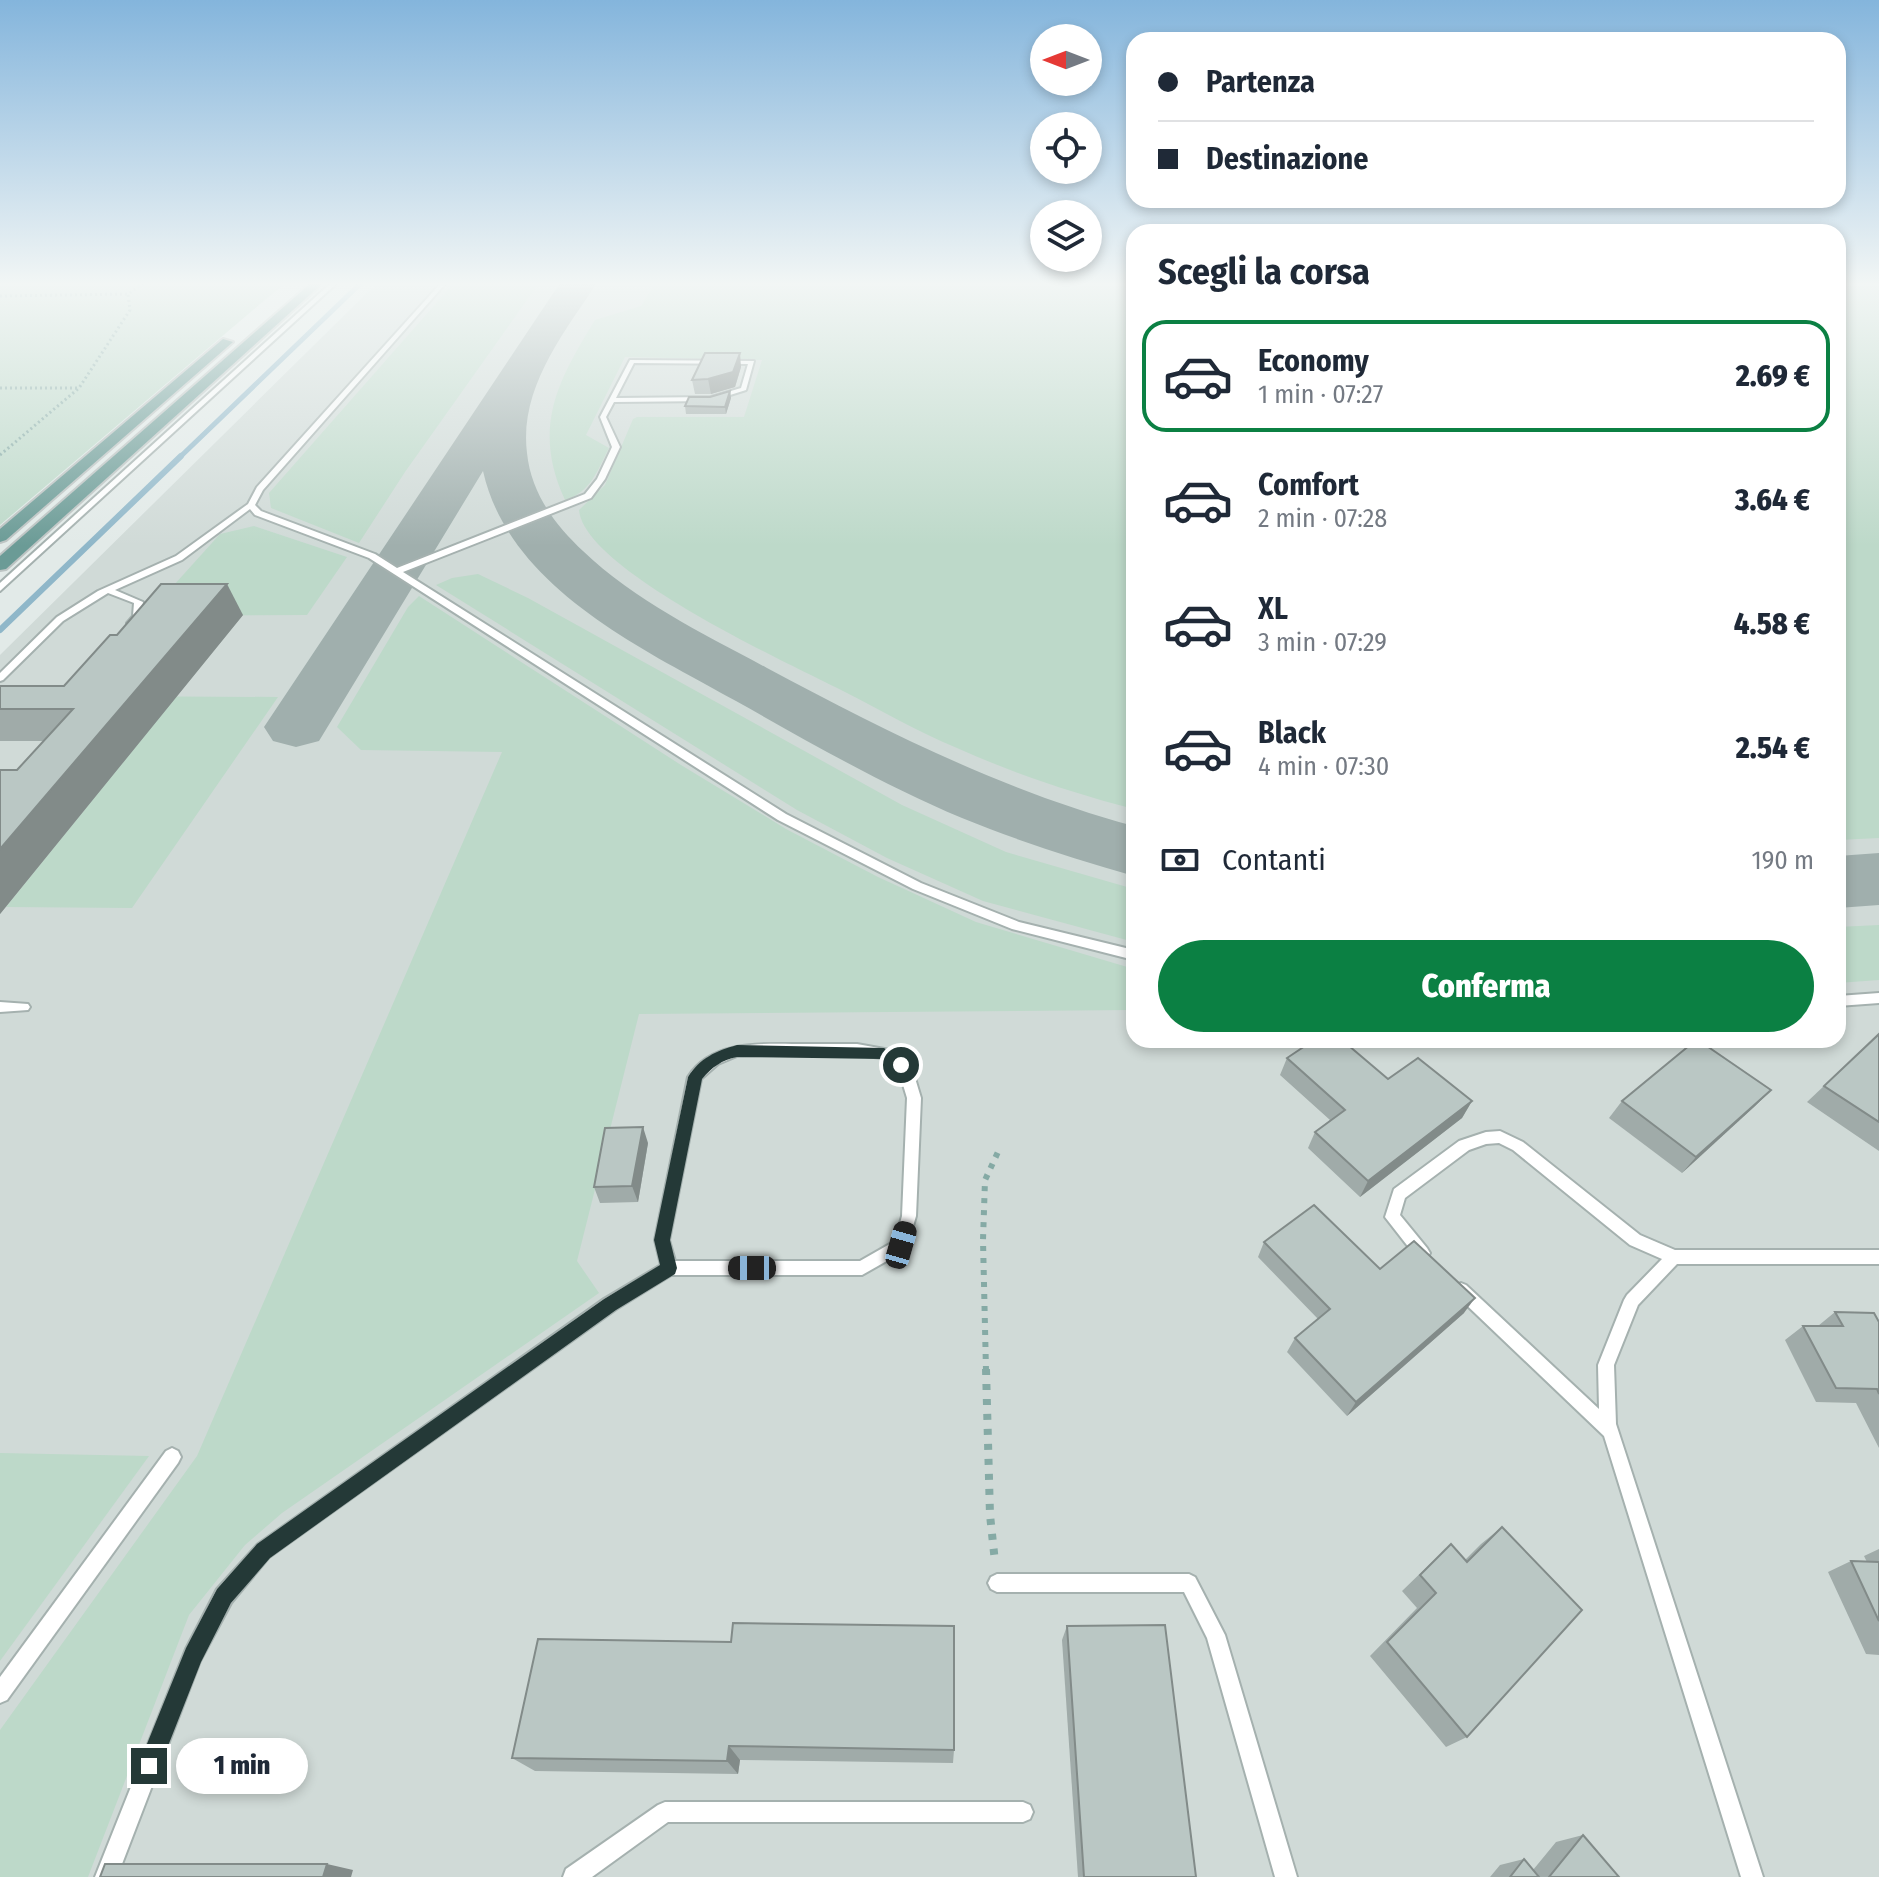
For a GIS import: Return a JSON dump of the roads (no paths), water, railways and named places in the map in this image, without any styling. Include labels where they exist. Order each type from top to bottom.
[{"type":"main road","points":[[0,537],[194,371]]},
{"type":"main road","points":[[0,565],[219,371]]},
{"type":"lane","points":[[0,588],[239,371]]},
{"type":"lane","points":[[0,678],[60,619],[108,590],[179,558],[251,505],[260,489],[366,371]]},
{"type":"lane","points":[[396,572],[588,496],[601,479],[616,447],[603,417],[627,371]]},
{"type":"lane","points":[[612,400],[711,399],[744,389],[749,371]]},
{"type":"lane","points":[[251,505],[275,522],[372,556],[782,817],[917,886],[1016,926],[1126,953]]},
{"type":"lane","points":[[108,590],[139,602],[137,616],[126,627]]},
{"type":"lane","points":[[1846,1000],[1879,998]]},
{"type":"lane","points":[[0,1007],[24,1007]]},
{"type":"lane","points":[[106,1877],[193,1656],[224,1596],[263,1551],[610,1304],[669,1268],[862,1268],[901,1245],[909,1216],[914,1098],[910,1080],[901,1065],[884,1053],[737,1051],[720,1055],[704,1066],[695,1077],[662,1240],[669,1268]]},
{"type":"lane","points":[[1431,1262],[1409,1241],[1392,1217],[1399,1194],[1464,1145],[1500,1137],[1518,1146],[1635,1240],[1674,1257],[1879,1257]]},
{"type":"lane","points":[[1674,1257],[1632,1300],[1606,1365],[1610,1431],[1752,1877]]},
{"type":"lane","points":[[1453,1283],[1610,1431]]},
{"type":"lane","points":[[0,1693],[172,1457]]},
{"type":"lane","points":[[997,1583],[1189,1583],[1216,1635],[1286,1877]]},
{"type":"lane","points":[[574,1877],[665,1812],[1023,1812]]},
{"type":"waterway","points":[[179,458],[270,371]]},
{"type":"waterway","points":[[0,630],[181,456]]}]
